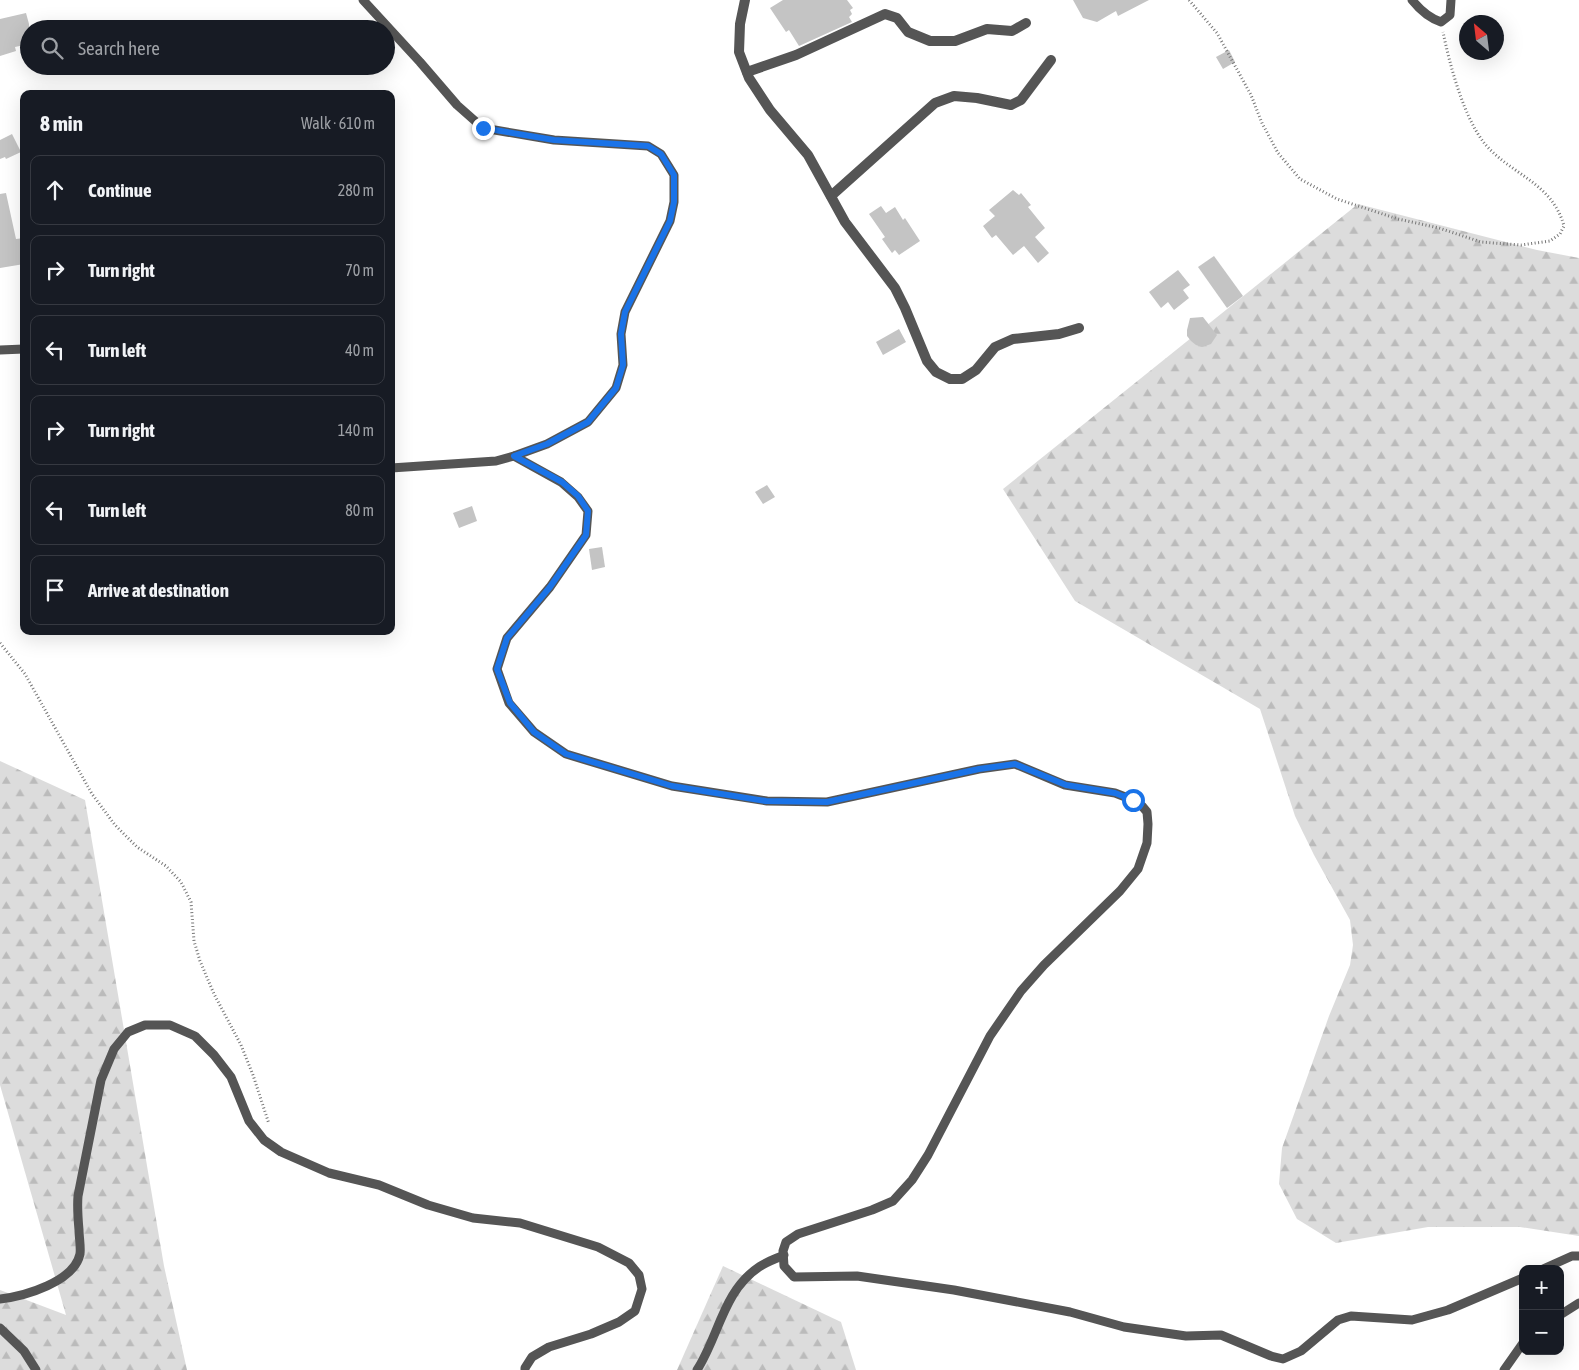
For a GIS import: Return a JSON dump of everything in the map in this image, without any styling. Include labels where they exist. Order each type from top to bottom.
[{"type":"street","points":[[745,0],[740,24],[739,52],[747,72],[770,110],[808,155],[845,222],[895,288],[927,361],[936,372],[950,379],[962,379],[976,370],[995,347],[1013,339],[1059,334],[1079,328]]},
{"type":"street","points":[[747,72],[796,55],[885,14],[897,18],[908,32],[930,41],[955,41],[987,29],[1012,31],[1026,23]]},
{"type":"street","points":[[832,196],[935,103],[954,96],[977,98],[1011,105],[1021,100],[1051,60]]},
{"type":"lane","points":[[363,0],[381,20]]},
{"type":"lane","points":[[1412,0],[1431,19],[1441,22],[1450,15],[1451,0]]},
{"type":"lane","points":[[395,35],[457,105],[483,128],[554,140],[648,146],[661,154],[674,175],[674,202],[670,221],[625,312],[621,334],[623,365],[616,388],[588,422],[547,444],[496,461],[395,468]]},
{"type":"lane","points":[[0,350],[20,349]]},
{"type":"lane","points":[[514,456],[562,482],[578,496],[588,511],[586,535],[550,587],[507,638],[497,669],[510,703],[534,732],[566,754],[672,786],[775,801],[827,802],[979,769],[1015,764],[1066,785],[1115,793],[1142,806],[1147,812],[1147,843],[1138,869],[1120,891],[1044,965],[1021,991],[990,1036],[928,1155],[912,1180],[892,1201],[872,1210],[798,1234],[786,1242],[784,1266],[794,1277],[857,1276],[954,1290],[1070,1312],[1124,1327],[1186,1336],[1221,1335],[1271,1356],[1284,1359],[1301,1351],[1338,1320],[1351,1316],[1412,1320],[1448,1310],[1519,1280]]},
{"type":"lane","points":[[0,1299],[18,1297],[44,1287],[66,1275],[76,1264],[80,1253],[77,1212],[78,1196],[101,1080],[114,1049],[128,1032],[146,1025],[170,1025],[195,1036],[214,1054],[231,1077],[249,1121],[264,1140],[281,1152],[329,1173],[379,1185],[428,1205],[474,1218],[520,1223],[598,1247],[629,1263],[639,1275],[642,1290],[634,1311],[619,1322],[549,1347],[532,1356],[525,1370]]},
{"type":"lane","points":[[697,1370],[713,1340],[724,1310],[739,1286],[758,1267],[784,1255]]},
{"type":"lane","points":[[1552,1265],[1572,1256],[1579,1256]]},
{"type":"lane","points":[[1564,1312],[1579,1303]]},
{"type":"lane","points":[[0,1328],[24,1351],[36,1370]]},
{"type":"lane","points":[[1504,1370],[1519,1349]]},
{"type":"path","points":[[1189,0],[1216,33],[1251,96],[1262,123],[1278,153],[1300,179],[1337,199],[1398,219],[1439,228],[1480,242],[1520,245],[1550,241],[1560,234],[1564,226],[1560,212],[1550,198],[1526,176],[1500,159],[1485,144],[1470,117],[1458,87],[1441,22]]},
{"type":"path","points":[[0,643],[25,674],[92,794],[115,825],[137,847],[166,866],[181,882],[191,902],[194,941],[200,961],[214,994],[241,1045],[253,1075],[269,1127]]},
{"type":"green space","points":[[1358,204],[1537,250],[1579,258],[1579,1236],[1520,1227],[1428,1227],[1336,1243],[1297,1219],[1279,1184],[1282,1148],[1329,1016],[1350,965],[1353,945],[1350,920],[1295,816],[1260,709],[1075,601],[1003,489]]},
{"type":"green space","points":[[0,761],[85,800],[164,1266],[187,1370],[0,1370],[0,1290],[66,1315],[0,1085]]},
{"type":"green space","points":[[723,1266],[841,1322],[856,1370],[677,1370]]},
{"type":"building","points":[[783,0],[847,0],[853,8],[850,10],[852,14],[849,17],[852,22],[799,46],[789,30],[786,32],[770,8]]},
{"type":"building","points":[[1073,0],[1149,0],[1118,16],[1116,11],[1097,22],[1083,18]]},
{"type":"building","points":[[26,13],[28,20],[20,20],[20,46],[15,47],[16,51],[0,56],[0,19]]},
{"type":"building","points":[[1229,50],[1235,62],[1223,69],[1216,57]]},
{"type":"building","points":[[12,134],[20,152],[6,159],[5,157],[0,159],[0,140]]},
{"type":"building","points":[[1013,190],[1019,195],[1021,193],[1031,205],[1028,207],[1045,228],[1035,237],[1049,253],[1038,263],[1024,246],[1013,255],[996,235],[992,238],[983,226],[995,216],[989,210]]},
{"type":"building","points":[[6,193],[16,239],[20,238],[20,265],[0,268],[0,194]]},
{"type":"building","points":[[881,206],[886,213],[895,207],[903,220],[905,218],[920,241],[899,255],[895,250],[892,253],[882,239],[885,237],[869,214]]},
{"type":"building","points":[[1214,256],[1243,296],[1227,308],[1198,267]]},
{"type":"building","points":[[1178,270],[1190,285],[1183,290],[1189,298],[1174,310],[1168,302],[1161,308],[1149,292]]},
{"type":"building","points":[[1203,317],[1217,335],[1211,344],[1202,347],[1191,341],[1187,336],[1187,330],[1190,318]]},
{"type":"building","points":[[899,329],[906,342],[883,355],[876,342]]},
{"type":"building","points":[[767,485],[775,497],[763,504],[755,492]]},
{"type":"building","points":[[472,506],[477,521],[459,528],[453,513]]},
{"type":"building","points":[[602,547],[605,567],[592,570],[589,549]]},
{"type":"route","points":[[483,128],[554,140],[648,146],[661,154],[674,175],[674,202],[670,221],[625,312],[621,334],[623,365],[616,388],[588,422],[547,444],[514,456],[562,482],[578,496],[588,511],[586,535],[550,587],[507,638],[497,669],[510,703],[534,732],[566,754],[672,786],[766,801],[827,802],[979,769],[1015,764],[1066,785],[1115,793],[1133,800]]}]
